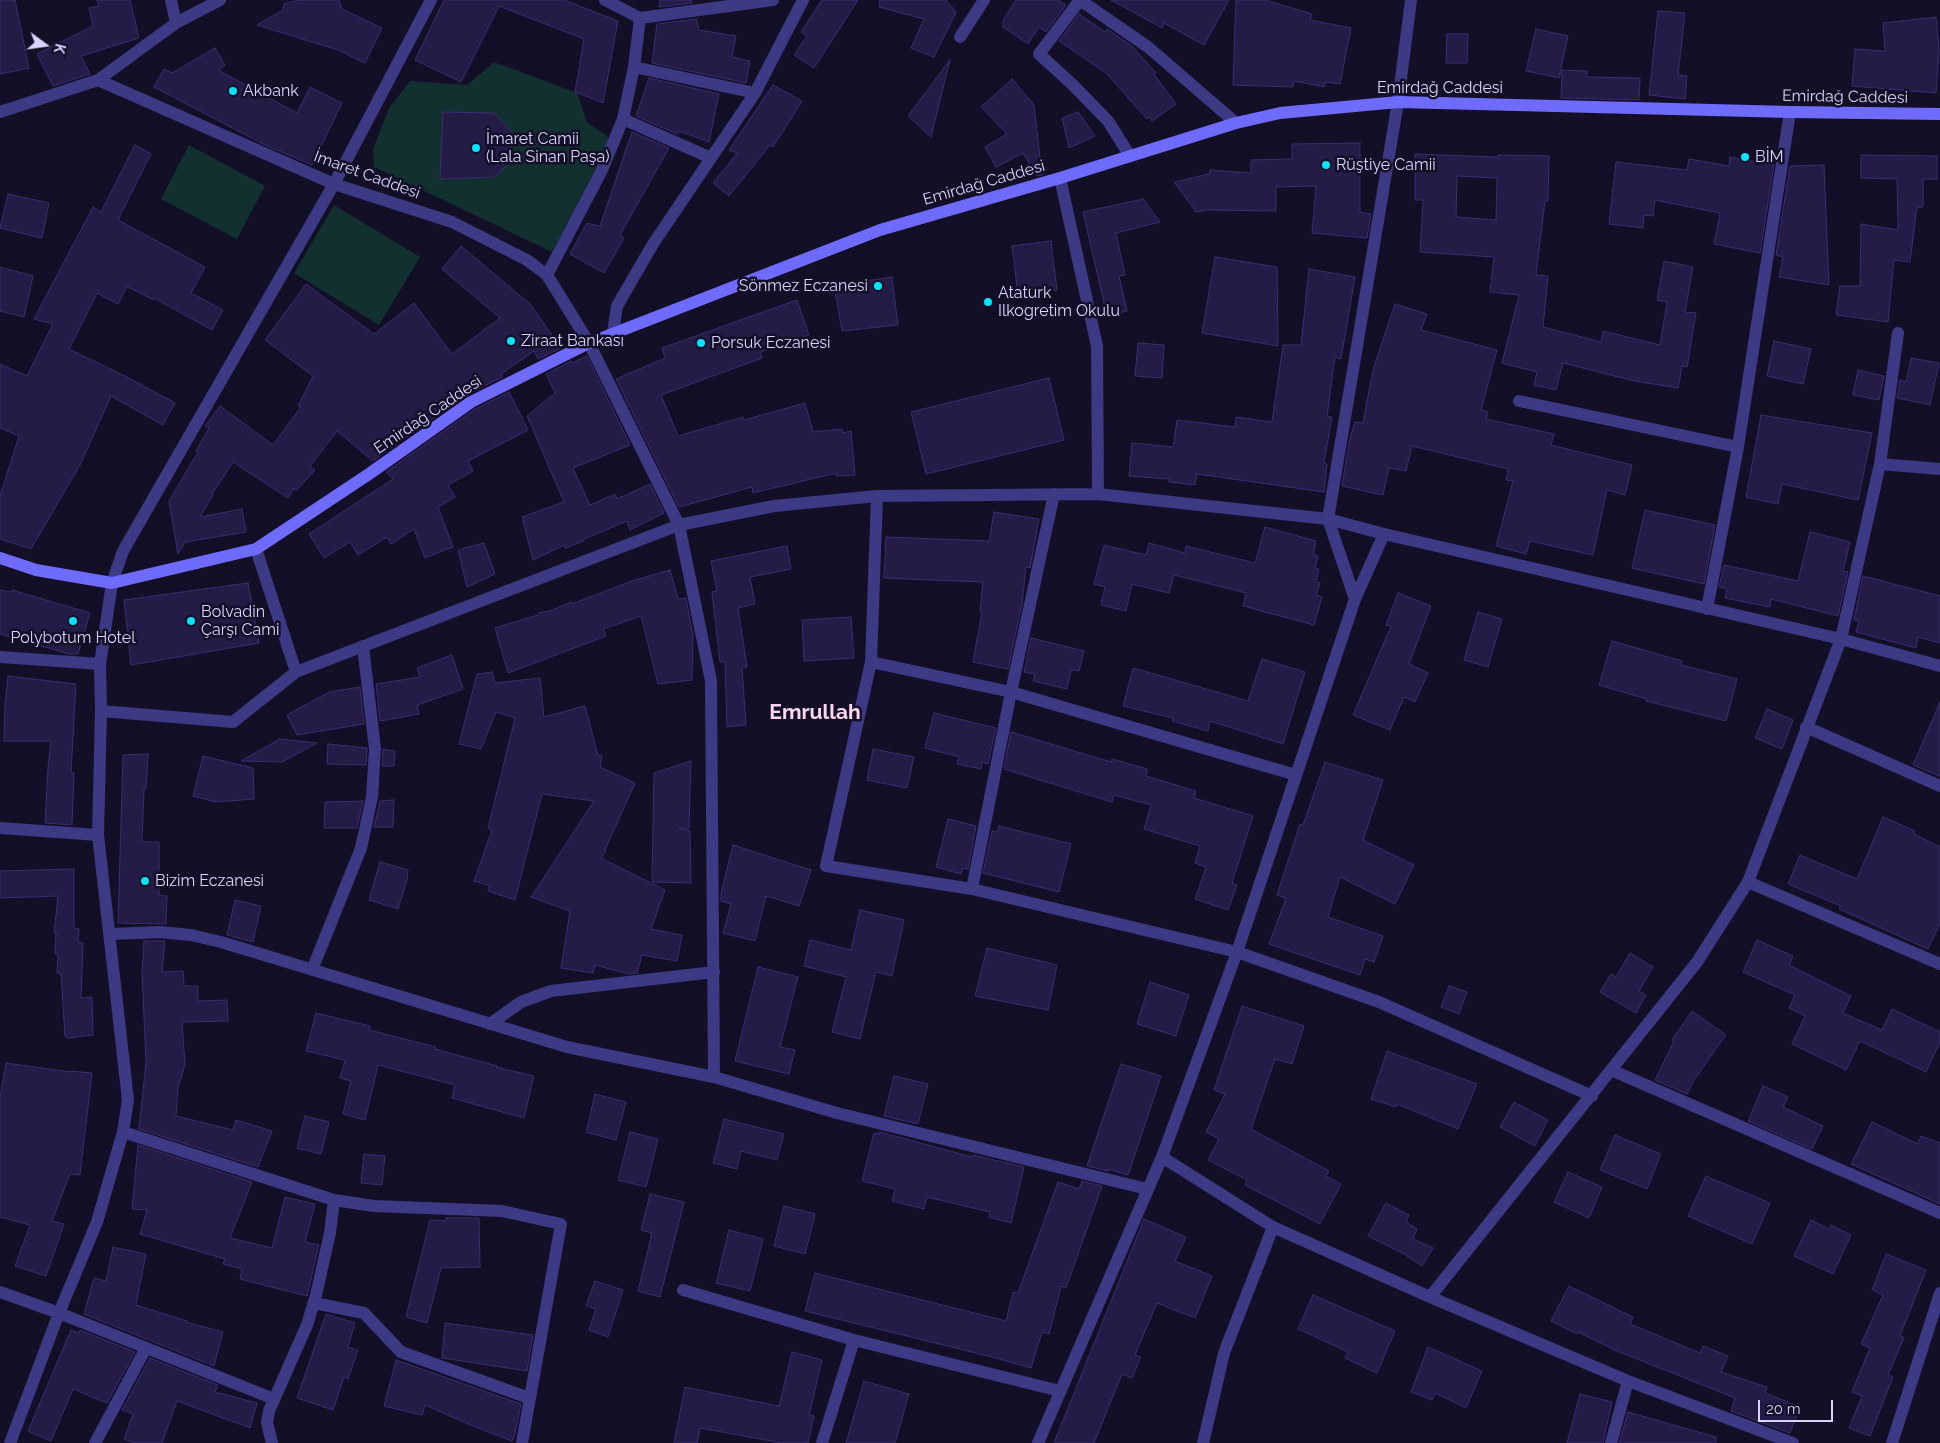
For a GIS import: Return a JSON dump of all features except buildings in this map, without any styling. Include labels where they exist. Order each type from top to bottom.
[{"type":"main road","name":"Emirdağ Caddesi","points":[[112,583],[256,549],[369,474],[471,402],[589,343],[880,230],[1060,178],[1236,123],[1280,113],[1398,102],[1940,114]]},
{"type":"main road","points":[[0,558],[36,570],[112,583]]},
{"type":"street","points":[[170,0],[176,23]]},
{"type":"street","points":[[0,112],[98,80],[176,23],[220,0]]},
{"type":"street","points":[[10,1443],[59,1313],[98,1222],[122,1132],[128,1100],[98,835],[101,711],[100,664],[112,583],[122,551],[334,184],[431,0]]},
{"type":"street","points":[[605,0],[640,18],[773,0]]},
{"type":"street","points":[[613,334],[617,306],[653,244],[755,93],[803,0]]},
{"type":"street","points":[[960,37],[984,0]]},
{"type":"street","points":[[1130,156],[1108,121],[1039,54],[1080,0],[1148,47],[1236,123]]},
{"type":"street","points":[[1355,599],[1328,519],[1398,102],[1411,0]]},
{"type":"street","points":[[547,275],[602,170],[622,119],[634,68],[640,18]]},
{"type":"street","points":[[634,68],[755,93]]},
{"type":"street","name":"İmaret Caddesi","points":[[98,80],[334,184],[452,222],[527,260],[547,275],[589,343],[679,525],[711,681],[714,1077]]},
{"type":"street","points":[[1707,609],[1738,447],[1790,112]]},
{"type":"street","points":[[622,119],[711,158]]},
{"type":"street","points":[[1060,178],[1097,346],[1098,494]]},
{"type":"street","points":[[1430,1297],[1697,962],[1748,882],[1841,639],[1880,464],[1898,333]]},
{"type":"street","points":[[1519,401],[1738,447]]},
{"type":"street","points":[[1880,464],[1940,469]]},
{"type":"street","points":[[972,889],[1011,692],[1054,494]]},
{"type":"street","points":[[101,711],[233,722],[296,672],[679,525],[774,506],[876,496],[1098,494],[1328,519],[1384,534],[1841,639],[1940,666]]},
{"type":"street","points":[[876,496],[871,662],[826,866],[972,889],[1237,952],[1380,1002],[1592,1096]]},
{"type":"street","points":[[1038,1443],[1162,1158],[1237,952],[1355,599],[1384,534]]},
{"type":"street","points":[[256,549],[296,672]]},
{"type":"street","points":[[312,970],[362,848],[372,797],[375,749],[363,646]]},
{"type":"street","points":[[0,657],[100,664]]},
{"type":"street","points":[[871,662],[1011,692],[1296,775]]},
{"type":"street","points":[[1806,727],[1940,786]]},
{"type":"street","points":[[0,828],[98,835]]},
{"type":"street","points":[[1748,882],[1940,964]]},
{"type":"street","points":[[110,934],[160,932],[190,935],[221,942],[567,1047],[714,1077],[838,1113],[1147,1189]]},
{"type":"street","points":[[490,1024],[521,1002],[551,991],[714,972]]},
{"type":"street","points":[[1611,1070],[1940,1213]]},
{"type":"street","points":[[122,1132],[334,1200],[374,1206],[502,1211],[561,1224],[522,1443]]},
{"type":"street","points":[[1162,1158],[1273,1226],[1430,1297],[1628,1381],[1792,1443]]},
{"type":"street","points":[[272,1443],[267,1423],[269,1411],[307,1325],[314,1303],[330,1233],[334,1200]]},
{"type":"street","points":[[1203,1443],[1224,1352],[1273,1226]]},
{"type":"street","points":[[683,1290],[854,1340],[1060,1391]]},
{"type":"street","points":[[0,1292],[59,1313],[274,1400]]},
{"type":"street","points":[[1892,1443],[1940,1293]]},
{"type":"street","points":[[314,1303],[364,1314],[402,1352],[529,1398]]},
{"type":"street","points":[[822,1443],[854,1340]]},
{"type":"street","points":[[95,1443],[146,1348]]},
{"type":"street","points":[[1611,1443],[1628,1381]]},
{"type":"green space","points":[[494,62],[577,93],[587,122],[611,139],[552,252],[374,167],[373,149],[389,108],[410,81],[467,85]]},
{"type":"green space","points":[[189,145],[265,186],[237,239],[161,199]]},
{"type":"green space","points":[[334,205],[420,257],[379,325],[294,273]]},
{"type":"place","name":"Akbank","points":[[233,91]]},
{"type":"place","name":"İmaret Camii (Lala Sinan Paşa)","points":[[476,148]]},
{"type":"place","name":"BİM","points":[[1745,157]]},
{"type":"place","name":"Rüştiye Camii","points":[[1326,165]]},
{"type":"place","name":"Sönmez Eczanesi","points":[[878,286]]},
{"type":"place","name":"Ataturk Ilkogretim Okulu","points":[[988,302]]},
{"type":"place","name":"Ziraat Bankası","points":[[511,341]]},
{"type":"place","name":"Porsuk Eczanesi","points":[[701,343]]},
{"type":"place","name":"Polybotum Hotel","points":[[73,621]]},
{"type":"place","name":"Bolvadin Çarşı Cami","points":[[191,621]]},
{"type":"place","name":"Bizim Eczanesi","points":[[145,881]]},
{"type":"district","name":"Emrullah","points":[[815,713]]}]
